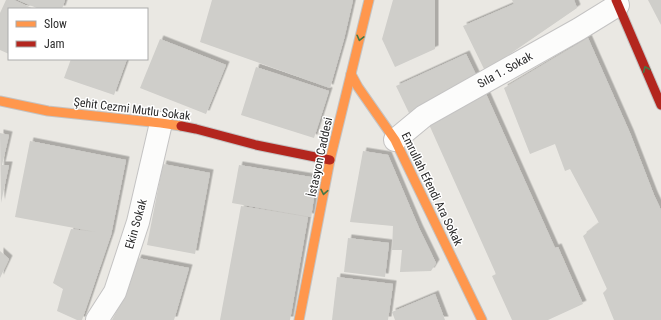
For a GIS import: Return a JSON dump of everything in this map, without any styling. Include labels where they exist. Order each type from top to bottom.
[{"type":"street","name":"İstasyon Caddesi","points":[[299,320],[330,160],[369,0]]},
{"type":"street","points":[[617,2],[661,105]]},
{"type":"street","name":"Sıla 1. Sokak","points":[[396,140],[424,116],[579,29],[617,2]]},
{"type":"street","name":"Emrullah Efendi Ara Sokak","points":[[350,74],[396,140],[482,320]]},
{"type":"street","name":"Şehit Cezmi Mutlu Sokak","points":[[0,101],[48,111],[161,123],[330,160]]},
{"type":"street","name":"Ekin Sokak","points":[[97,320],[115,292],[138,222],[161,123]]},
{"type":"building","points":[[6,0],[14,0],[32,8],[8,8],[8,54],[0,50],[0,13]]},
{"type":"building","points":[[18,0],[65,0],[62,8],[37,8]]},
{"type":"building","points":[[212,0],[353,0],[330,88],[200,42]]},
{"type":"building","points":[[393,0],[435,0],[435,49],[395,67],[382,39]]},
{"type":"building","points":[[512,0],[574,0],[577,8],[485,71],[463,26],[514,4]]},
{"type":"building","points":[[648,0],[661,0],[661,25]]},
{"type":"building","points":[[588,38],[630,133],[661,210],[661,320],[614,320],[603,293],[607,289],[583,236],[599,223],[570,169],[565,171],[555,144],[530,154],[504,88]]},
{"type":"building","points":[[160,39],[226,65],[206,114],[140,88]]},
{"type":"building","points":[[466,54],[479,81],[409,113],[396,86]]},
{"type":"building","points":[[71,60],[127,60],[114,95],[64,78]]},
{"type":"building","points":[[256,67],[329,91],[314,138],[241,115]]},
{"type":"building","points":[[486,94],[555,248],[558,247],[583,304],[548,320],[512,320],[492,276],[496,274],[427,120]]},
{"type":"building","points":[[0,133],[9,135],[2,165],[9,165],[1,203]]},
{"type":"building","points":[[30,141],[126,160],[111,235],[82,320],[77,320],[57,311],[63,289],[53,283],[71,229],[96,232],[15,217]]},
{"type":"building","points":[[363,151],[388,155],[419,228],[436,263],[431,271],[400,272],[402,250],[392,250],[393,226],[350,222]]},
{"type":"building","points":[[163,164],[210,173],[195,254],[147,245]]},
{"type":"building","points":[[239,165],[317,178],[311,217],[232,203]]},
{"type":"building","points":[[241,206],[308,217],[290,320],[220,320]]},
{"type":"building","points":[[348,238],[389,243],[385,277],[344,272]]},
{"type":"building","points":[[0,251],[9,259],[0,278]]},
{"type":"building","points":[[138,258],[189,268],[174,320],[112,320],[124,297]]},
{"type":"building","points":[[337,277],[393,284],[388,320],[332,320]]},
{"type":"building","points":[[435,294],[445,320],[395,320],[392,312]]},
{"type":"traffic: slow","points":[[299,320],[330,160],[369,0]]},
{"type":"traffic: slow","points":[[351,74],[358,87],[395,140],[482,320]]},
{"type":"traffic: slow","points":[[0,101],[48,111],[181,126]]},
{"type":"traffic: jam","points":[[616,0],[661,105]]},
{"type":"traffic: jam","points":[[181,126],[256,145],[330,160]]}]
